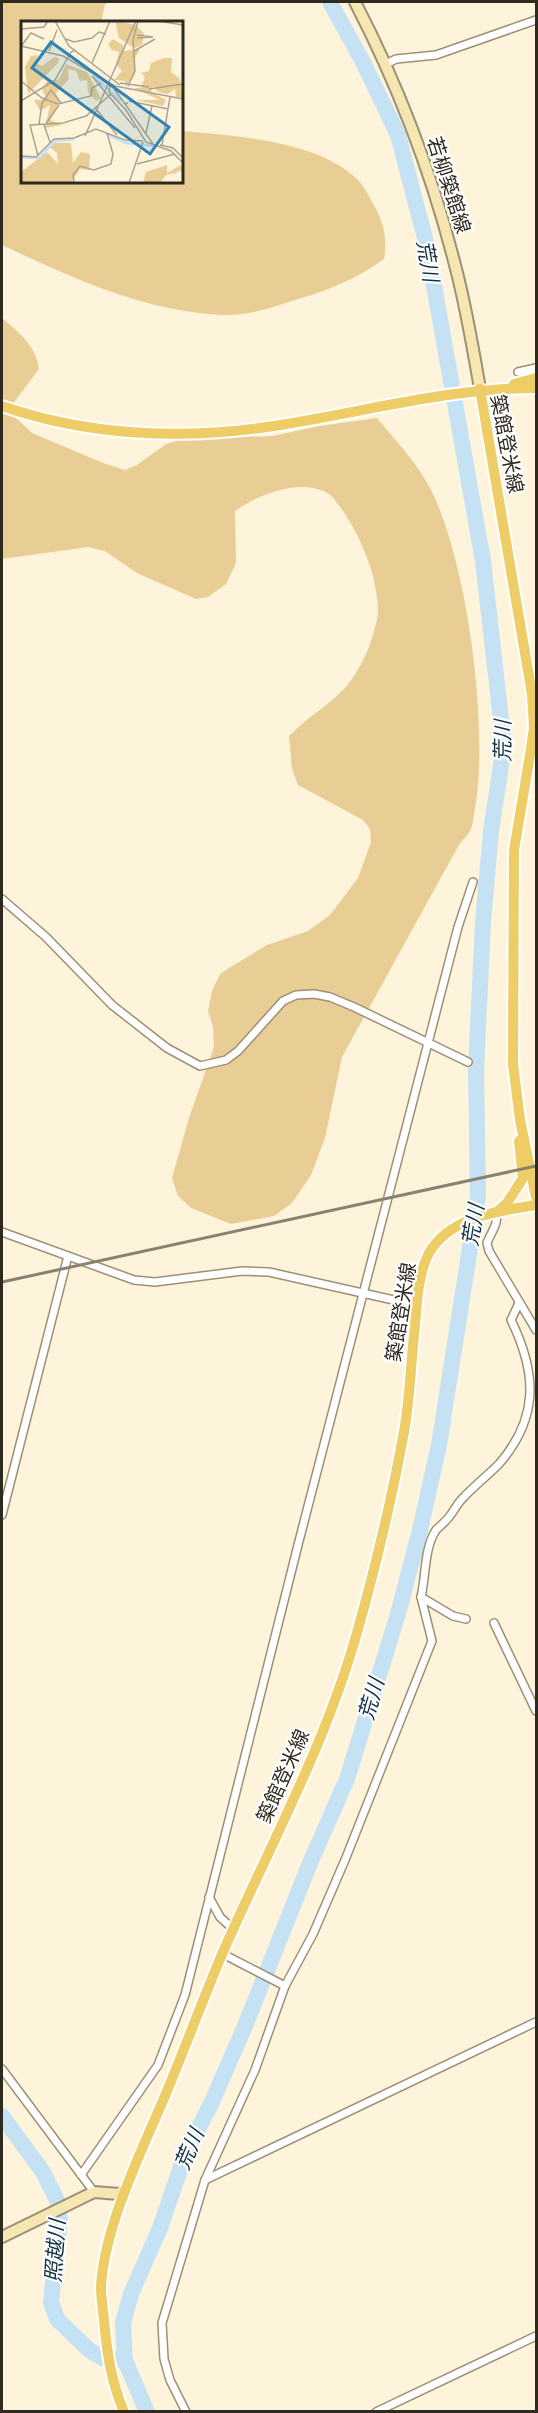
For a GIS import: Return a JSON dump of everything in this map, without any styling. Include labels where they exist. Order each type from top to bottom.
[{"type":"main road","name":"若柳築館線","points":[[355,2],[386,64],[432,182],[464,299],[480,390]]},
{"type":"main road","points":[[499,388],[537,378]]},
{"type":"main road","points":[[480,390],[537,388]]},
{"type":"main road","name":"築館登米線","points":[[2,406],[61,423],[109,431],[158,434],[205,433],[266,427],[480,390],[532,694],[534,728],[532,771],[514,850],[512,880],[513,1064],[520,1120],[537,1197]]},
{"type":"main road","points":[[493,1213],[507,1203],[523,1178],[519,1145],[520,1120]]},
{"type":"main road","name":"築館登米線","points":[[124,2412],[112,2384],[106,2349],[101,2287],[108,2249],[125,2191],[223,1954],[308,1767],[348,1665],[380,1540],[404,1431],[416,1305],[423,1269],[430,1252],[440,1239],[453,1229],[493,1213],[537,1205]]},
{"type":"main road","points":[[2,2237],[91,2193],[119,2194],[125,2191]]},
{"type":"street","points":[[386,64],[396,59],[436,56],[537,20]]},
{"type":"street","points":[[518,372],[537,368]]},
{"type":"street","points":[[81,2175],[158,2065],[185,1995],[298,1545],[428,1043],[473,882]]},
{"type":"street","points":[[2,899],[46,937],[112,1005],[167,1048],[200,1066],[226,1060],[238,1051],[283,1001],[296,995],[314,994],[330,997],[468,1062]]},
{"type":"street","points":[[493,1213],[496,1226],[487,1243],[495,1263],[537,1330]]},
{"type":"street","points":[[2,1232],[134,1280],[155,1282],[243,1271],[269,1272],[416,1305]]},
{"type":"street","points":[[2,1515],[68,1256]]},
{"type":"street","points":[[186,2412],[164,2359],[162,2323],[205,2180],[255,2070],[282,1984],[313,1934],[345,1860],[432,1641],[421,1597],[431,1540],[437,1529],[448,1519],[465,1496],[500,1463],[518,1442],[534,1414],[535,1391],[528,1357],[511,1320],[519,1303]]},
{"type":"street","points":[[421,1597],[453,1616],[466,1619]]},
{"type":"street","points":[[494,1623],[537,1711]]},
{"type":"street","points":[[209,1897],[220,1917],[234,1929]]},
{"type":"street","points":[[223,1954],[282,1984]]},
{"type":"street","points":[[205,2180],[537,2022]]},
{"type":"street","points":[[2,2069],[81,2175],[91,2193]]},
{"type":"street","points":[[376,2412],[537,2336]]},
{"type":"shaded area","points":[[2,2],[111,2],[105,4],[101,21],[21,21],[21,183],[183,183],[183,131],[250,138],[298,148],[340,166],[357,179],[367,193],[382,222],[385,237],[384,259],[354,278],[321,292],[280,305],[241,314],[222,315],[164,307],[136,300],[82,281],[2,245]]},
{"type":"shaded area","points":[[2,318],[30,346],[37,360],[39,369],[12,405],[12,414],[32,433],[125,470],[137,465],[166,444],[183,439],[273,436],[319,426],[377,418],[421,472],[444,522],[464,600],[477,688],[479,769],[472,826],[460,843],[342,1057],[325,1138],[311,1175],[292,1203],[274,1216],[231,1224],[191,1208],[178,1196],[172,1178],[189,1118],[214,1047],[213,1027],[208,1011],[212,991],[220,974],[267,945],[308,931],[330,915],[358,878],[371,842],[370,829],[363,820],[298,785],[292,769],[289,736],[345,688],[364,658],[378,615],[375,583],[367,556],[341,508],[329,494],[318,489],[294,487],[268,494],[235,511],[236,563],[226,584],[208,597],[196,599],[137,573],[105,551],[88,547],[2,559]]},
{"type":"waterway","name":"荒川","points":[[147,2412],[125,2360],[123,2323],[131,2294],[160,2228],[186,2152],[211,2104],[245,2026],[310,1863],[347,1779],[398,1614],[420,1530],[439,1445],[478,1194],[476,1070],[483,922],[491,831],[504,746],[483,561],[427,246],[398,135],[364,64],[330,2]]},
{"type":"waterway","name":"照越川","points":[[2,2116],[43,2172],[57,2200],[60,2219],[51,2302],[57,2319],[89,2350],[102,2358],[124,2360]]},
{"type":"railway","points":[[2,1282],[536,1166]]}]
